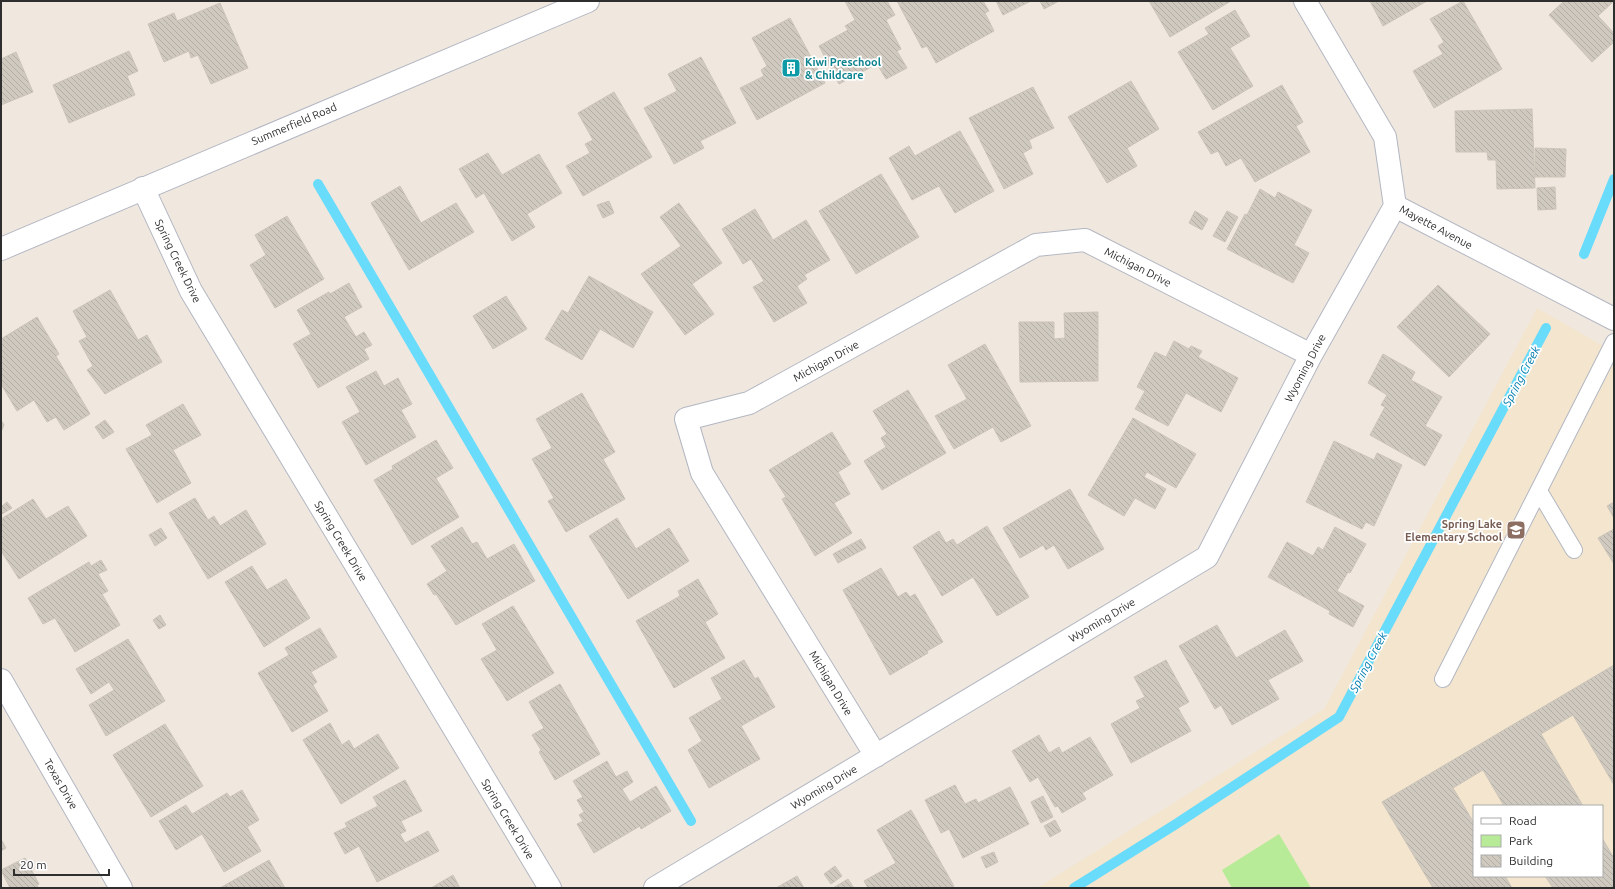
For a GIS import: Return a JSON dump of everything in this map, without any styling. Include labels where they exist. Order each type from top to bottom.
[{"type":"street","name":"Summerfield Road","points":[[1,249],[588,1]]},
{"type":"street","name":"Mayette Avenue","points":[[1305,1],[1385,137],[1395,206],[1614,319]]},
{"type":"street","name":"Spring Creek Drive","points":[[143,188],[191,291],[550,888]]},
{"type":"street","name":"Wyoming Drive","points":[[655,888],[1207,557],[1311,355],[1395,206]]},
{"type":"street","name":"Michigan Drive","points":[[876,756],[702,473],[686,419],[749,403],[1036,245],[1085,240],[1311,355]]},
{"type":"street","name":"Texas Drive","points":[[1,680],[121,888]]},
{"type":"lane","points":[[1443,679],[1614,342]]},
{"type":"lane","points":[[1539,491],[1574,550]]},
{"type":"shaded area","name":"Spring Lake Elementary School","points":[[1537,308],[1614,352],[1614,888],[1037,888],[1324,709]]},
{"type":"green space","points":[[1279,834],[1311,888],[1232,888],[1222,870]]},
{"type":"building","points":[[845,1],[887,1],[895,15],[886,20],[901,49],[897,51],[907,68],[886,79],[877,64],[839,84],[819,46],[848,30],[845,26],[855,20]]},
{"type":"building","points":[[897,1],[983,1],[989,11],[985,13],[994,31],[936,63],[927,46],[922,48]]},
{"type":"building","points":[[996,1],[1031,1],[1003,15]]},
{"type":"building","points":[[1040,1],[1059,1],[1044,9]]},
{"type":"building","points":[[1149,1],[1231,1],[1170,37]]},
{"type":"building","points":[[1370,1],[1427,1],[1383,26]]},
{"type":"building","points":[[1463,1],[1502,69],[1434,108],[1413,71],[1443,54],[1438,46],[1444,42],[1430,19]]},
{"type":"building","points":[[1564,1],[1568,1],[1570,3],[1572,1],[1614,1],[1598,16],[1614,33],[1614,42],[1592,62],[1549,15]]},
{"type":"building","points":[[220,3],[248,68],[211,84],[198,55],[191,58],[189,51],[164,62],[148,24],[174,13],[177,21]]},
{"type":"building","points":[[1235,10],[1250,36],[1230,48],[1253,86],[1213,110],[1178,52],[1209,34],[1205,28]]},
{"type":"building","name":"Kiwi Preschool & Childcare","points":[[790,18],[825,83],[757,120],[740,88],[764,76],[761,70],[767,66],[752,38]]},
{"type":"building","points":[[129,51],[138,71],[127,76],[135,95],[69,123],[53,85]]},
{"type":"building","points":[[16,52],[33,92],[1,105],[1,59]]},
{"type":"building","points":[[701,57],[736,123],[700,141],[704,148],[674,164],[644,108],[677,91],[668,74]]},
{"type":"building","points":[[1131,81],[1159,129],[1127,148],[1137,166],[1107,183],[1068,117]]},
{"type":"building","points":[[1282,85],[1303,122],[1296,126],[1310,152],[1255,182],[1241,158],[1226,166],[1218,151],[1211,154],[1198,132]]},
{"type":"building","points":[[1033,87],[1054,128],[1029,140],[1032,148],[1023,153],[1033,174],[1004,189],[969,118]]},
{"type":"building","points":[[614,92],[652,157],[583,196],[566,166],[590,153],[585,144],[593,140],[578,113]]},
{"type":"building","points":[[1532,109],[1535,188],[1497,189],[1496,160],[1488,160],[1487,152],[1456,152],[1455,111]]},
{"type":"building","points":[[960,131],[994,191],[955,213],[939,186],[912,200],[889,158],[909,146],[915,156]]},
{"type":"building","points":[[1535,148],[1566,149],[1565,177],[1535,177]]},
{"type":"building","points":[[488,153],[502,175],[539,154],[562,193],[527,214],[535,227],[512,241],[484,193],[476,198],[459,169]]},
{"type":"building","points":[[881,174],[919,237],[856,274],[819,211]]},
{"type":"building","points":[[400,186],[421,223],[456,203],[474,232],[409,270],[371,203]]},
{"type":"building","points":[[1555,187],[1556,209],[1538,210],[1537,188]]},
{"type":"building","points":[[1260,189],[1275,198],[1278,192],[1312,210],[1294,245],[1309,253],[1293,283],[1227,249]]},
{"type":"building","points":[[609,201],[614,213],[603,218],[597,205]]},
{"type":"building","points":[[679,203],[722,263],[692,284],[714,314],[685,335],[641,274],[681,246],[660,217]]},
{"type":"building","points":[[755,209],[773,240],[806,220],[830,260],[804,275],[807,279],[797,286],[807,303],[774,322],[753,287],[764,281],[751,259],[743,264],[722,229]]},
{"type":"building","points":[[1195,211],[1208,219],[1202,230],[1189,223]]},
{"type":"building","points":[[1227,211],[1238,217],[1225,242],[1213,236]]},
{"type":"building","points":[[287,216],[324,279],[275,308],[250,265],[266,255],[255,235]]},
{"type":"building","points":[[589,276],[653,312],[633,348],[600,329],[582,360],[545,339],[562,310],[568,313]]},
{"type":"building","points":[[349,283],[362,307],[344,317],[356,337],[364,332],[372,345],[364,349],[369,359],[318,388],[293,344],[311,334],[297,310],[329,292],[330,294]]},
{"type":"building","points":[[1438,285],[1490,334],[1449,377],[1397,327]]},
{"type":"building","points":[[110,290],[138,340],[147,335],[162,362],[105,394],[87,370],[93,366],[79,341],[87,337],[73,311]]},
{"type":"building","points":[[506,296],[527,329],[493,349],[473,316]]},
{"type":"building","points":[[1098,312],[1098,381],[1020,382],[1019,322],[1054,322],[1054,339],[1065,338],[1064,313]]},
{"type":"building","points":[[37,317],[59,354],[56,356],[90,414],[64,430],[56,417],[47,422],[34,400],[17,411],[1,384],[1,339]]},
{"type":"building","points":[[1174,341],[1189,349],[1191,346],[1202,351],[1198,357],[1238,378],[1221,412],[1186,393],[1168,426],[1135,409],[1145,391],[1137,387],[1155,352],[1166,357]]},
{"type":"building","points":[[985,344],[1031,426],[1001,442],[993,427],[954,449],[935,416],[967,399],[948,365]]},
{"type":"building","points":[[1383,354],[1415,372],[1411,380],[1442,397],[1425,426],[1442,435],[1425,466],[1370,435],[1385,407],[1381,405],[1387,395],[1368,383]]},
{"type":"building","points":[[376,371],[384,386],[398,378],[412,404],[401,410],[416,437],[366,465],[342,422],[360,412],[346,387]]},
{"type":"building","points":[[908,390],[946,453],[882,490],[864,461],[886,447],[881,438],[887,434],[873,411]]},
{"type":"building","points":[[582,393],[615,452],[603,459],[625,499],[566,532],[548,501],[554,498],[532,459],[552,448],[536,419]]},
{"type":"building","points":[[183,404],[201,435],[173,450],[191,483],[157,503],[126,449],[152,435],[146,425]]},
{"type":"building","points":[[1133,418],[1196,454],[1176,488],[1147,472],[1144,477],[1166,489],[1155,509],[1135,498],[1124,516],[1088,495]]},
{"type":"building","points":[[1,420],[4,425],[1,432]]},
{"type":"building","points":[[105,420],[114,432],[103,439],[95,427]]},
{"type":"building","points":[[832,432],[851,464],[838,472],[850,494],[834,503],[852,533],[815,556],[782,499],[786,497],[769,470]]},
{"type":"building","points":[[436,440],[453,468],[436,478],[459,517],[412,545],[374,480],[393,469],[392,466]]},
{"type":"building","points":[[1334,441],[1374,460],[1377,453],[1402,465],[1374,526],[1366,522],[1362,529],[1306,502]]},
{"type":"building","points":[[1070,489],[1104,549],[1068,569],[1054,545],[1046,550],[1043,545],[1020,558],[1003,528]]},
{"type":"building","points":[[195,498],[208,520],[214,516],[220,526],[246,510],[266,544],[208,579],[169,513]]},
{"type":"building","points":[[33,499],[46,519],[68,506],[87,536],[19,579],[1,551],[1,519]]},
{"type":"building","points":[[7,502],[12,508],[2,514],[1,507]]},
{"type":"building","points":[[1614,502],[1614,518],[1607,506]]},
{"type":"building","points":[[617,518],[636,549],[669,528],[689,561],[628,599],[589,536]]},
{"type":"building","points":[[987,526],[1029,597],[997,616],[973,577],[942,596],[913,547],[939,531],[946,543],[953,539],[957,545]]},
{"type":"building","points":[[462,527],[472,544],[477,542],[487,559],[514,544],[535,581],[456,625],[436,594],[434,595],[427,584],[447,571],[431,546]]},
{"type":"building","points":[[1335,527],[1366,544],[1350,573],[1348,572],[1337,591],[1364,606],[1353,627],[1329,614],[1330,611],[1268,577],[1287,542],[1313,556],[1318,547],[1323,550]]},
{"type":"building","points":[[161,528],[167,538],[155,546],[149,535]]},
{"type":"building","points":[[1614,529],[1614,564],[1598,538]]},
{"type":"building","points":[[861,539],[866,548],[838,563],[833,554]]},
{"type":"building","points":[[101,560],[107,570],[98,574],[108,591],[102,594],[120,625],[75,652],[55,618],[43,624],[28,598],[89,562],[91,566]]},
{"type":"building","points":[[252,566],[267,590],[286,579],[310,618],[264,647],[225,582]]},
{"type":"building","points":[[881,568],[898,597],[906,592],[910,597],[915,594],[943,642],[927,651],[928,653],[890,675],[843,590]]},
{"type":"building","points":[[698,579],[718,614],[705,622],[725,658],[674,688],[636,621],[680,596],[678,591]]},
{"type":"building","points":[[513,606],[554,673],[507,701],[481,659],[497,650],[482,624]]},
{"type":"building","points":[[160,615],[166,625],[159,629],[153,620]]},
{"type":"building","points":[[1217,625],[1236,658],[1285,630],[1303,661],[1268,680],[1279,699],[1232,725],[1221,705],[1215,709],[1179,646]]},
{"type":"building","points":[[320,628],[337,657],[311,672],[317,682],[313,685],[328,711],[292,732],[258,673],[289,655],[285,648]]},
{"type":"building","points":[[128,639],[165,701],[106,736],[89,705],[114,690],[109,682],[91,694],[76,669]]},
{"type":"building","points":[[744,660],[755,679],[758,677],[775,707],[741,726],[760,759],[709,788],[688,750],[702,741],[689,718],[722,699],[711,678]]},
{"type":"building","points":[[1166,660],[1189,702],[1178,708],[1191,731],[1131,763],[1111,724],[1140,708],[1136,701],[1145,697],[1134,677]]},
{"type":"building","points":[[1614,665],[1614,785],[1573,715],[1541,734],[1582,805],[1503,805],[1483,770],[1453,788],[1473,821],[1473,877],[1506,877],[1512,888],[1433,888],[1382,802]]},
{"type":"building","points":[[560,684],[600,754],[555,780],[539,752],[541,750],[532,735],[544,728],[529,702]]},
{"type":"building","points":[[330,723],[342,745],[349,740],[354,749],[378,734],[399,768],[341,804],[303,740]]},
{"type":"building","points":[[165,724],[203,786],[151,817],[113,755]]},
{"type":"building","points":[[1039,735],[1049,753],[1059,747],[1062,753],[1090,737],[1113,775],[1082,793],[1086,799],[1062,813],[1058,806],[1055,807],[1038,777],[1030,782],[1012,751]]},
{"type":"building","points":[[607,761],[616,777],[627,771],[633,782],[622,789],[630,802],[656,786],[671,811],[641,829],[640,826],[594,853],[577,824],[583,821],[579,815],[584,812],[577,800],[583,797],[573,781]]},
{"type":"building","points":[[405,780],[422,811],[401,821],[406,831],[400,834],[405,843],[428,831],[439,851],[377,882],[359,846],[345,854],[334,833],[347,827],[345,823],[378,806],[373,797]]},
{"type":"building","points":[[955,785],[965,804],[976,799],[978,803],[1010,787],[1029,824],[963,858],[949,829],[941,833],[925,800]]},
{"type":"building","points":[[242,790],[259,820],[247,827],[261,851],[224,872],[202,834],[176,850],[159,821],[186,805],[192,814],[227,793],[230,797]]},
{"type":"building","points":[[1043,796],[1053,817],[1041,823],[1031,802]]},
{"type":"building","points":[[911,810],[954,886],[951,888],[922,888],[921,886],[919,888],[868,888],[864,881],[896,863],[877,830]]},
{"type":"building","points":[[1055,820],[1061,831],[1050,837],[1044,826]]},
{"type":"building","points":[[1,839],[6,848],[1,851]]},
{"type":"building","points":[[1603,840],[1614,858],[1614,888],[1553,888],[1546,877],[1603,877]]},
{"type":"building","points":[[994,852],[998,862],[986,868],[981,857]]},
{"type":"building","points":[[25,858],[39,884],[37,885],[38,888],[10,888],[1,870]]},
{"type":"building","points":[[269,860],[285,888],[220,888]]},
{"type":"building","points":[[835,866],[842,876],[831,884],[824,874]]},
{"type":"building","points":[[453,875],[460,888],[431,888]]},
{"type":"building","points":[[797,876],[804,888],[776,888]]},
{"type":"building","points":[[848,879],[854,888],[833,888]]},
{"type":"waterway","name":"Spring Creek","points":[[1584,254],[1614,179]]},
{"type":"waterway","points":[[318,184],[691,821]]},
{"type":"waterway","name":"Spring Creek","points":[[1074,888],[1176,824],[1339,717],[1546,328]]},
{"type":"place","name":"Kiwi Preschool & Childcare","points":[[791,68]]},
{"type":"place","name":"Spring Lake Elementary School","points":[[1516,530]]}]
